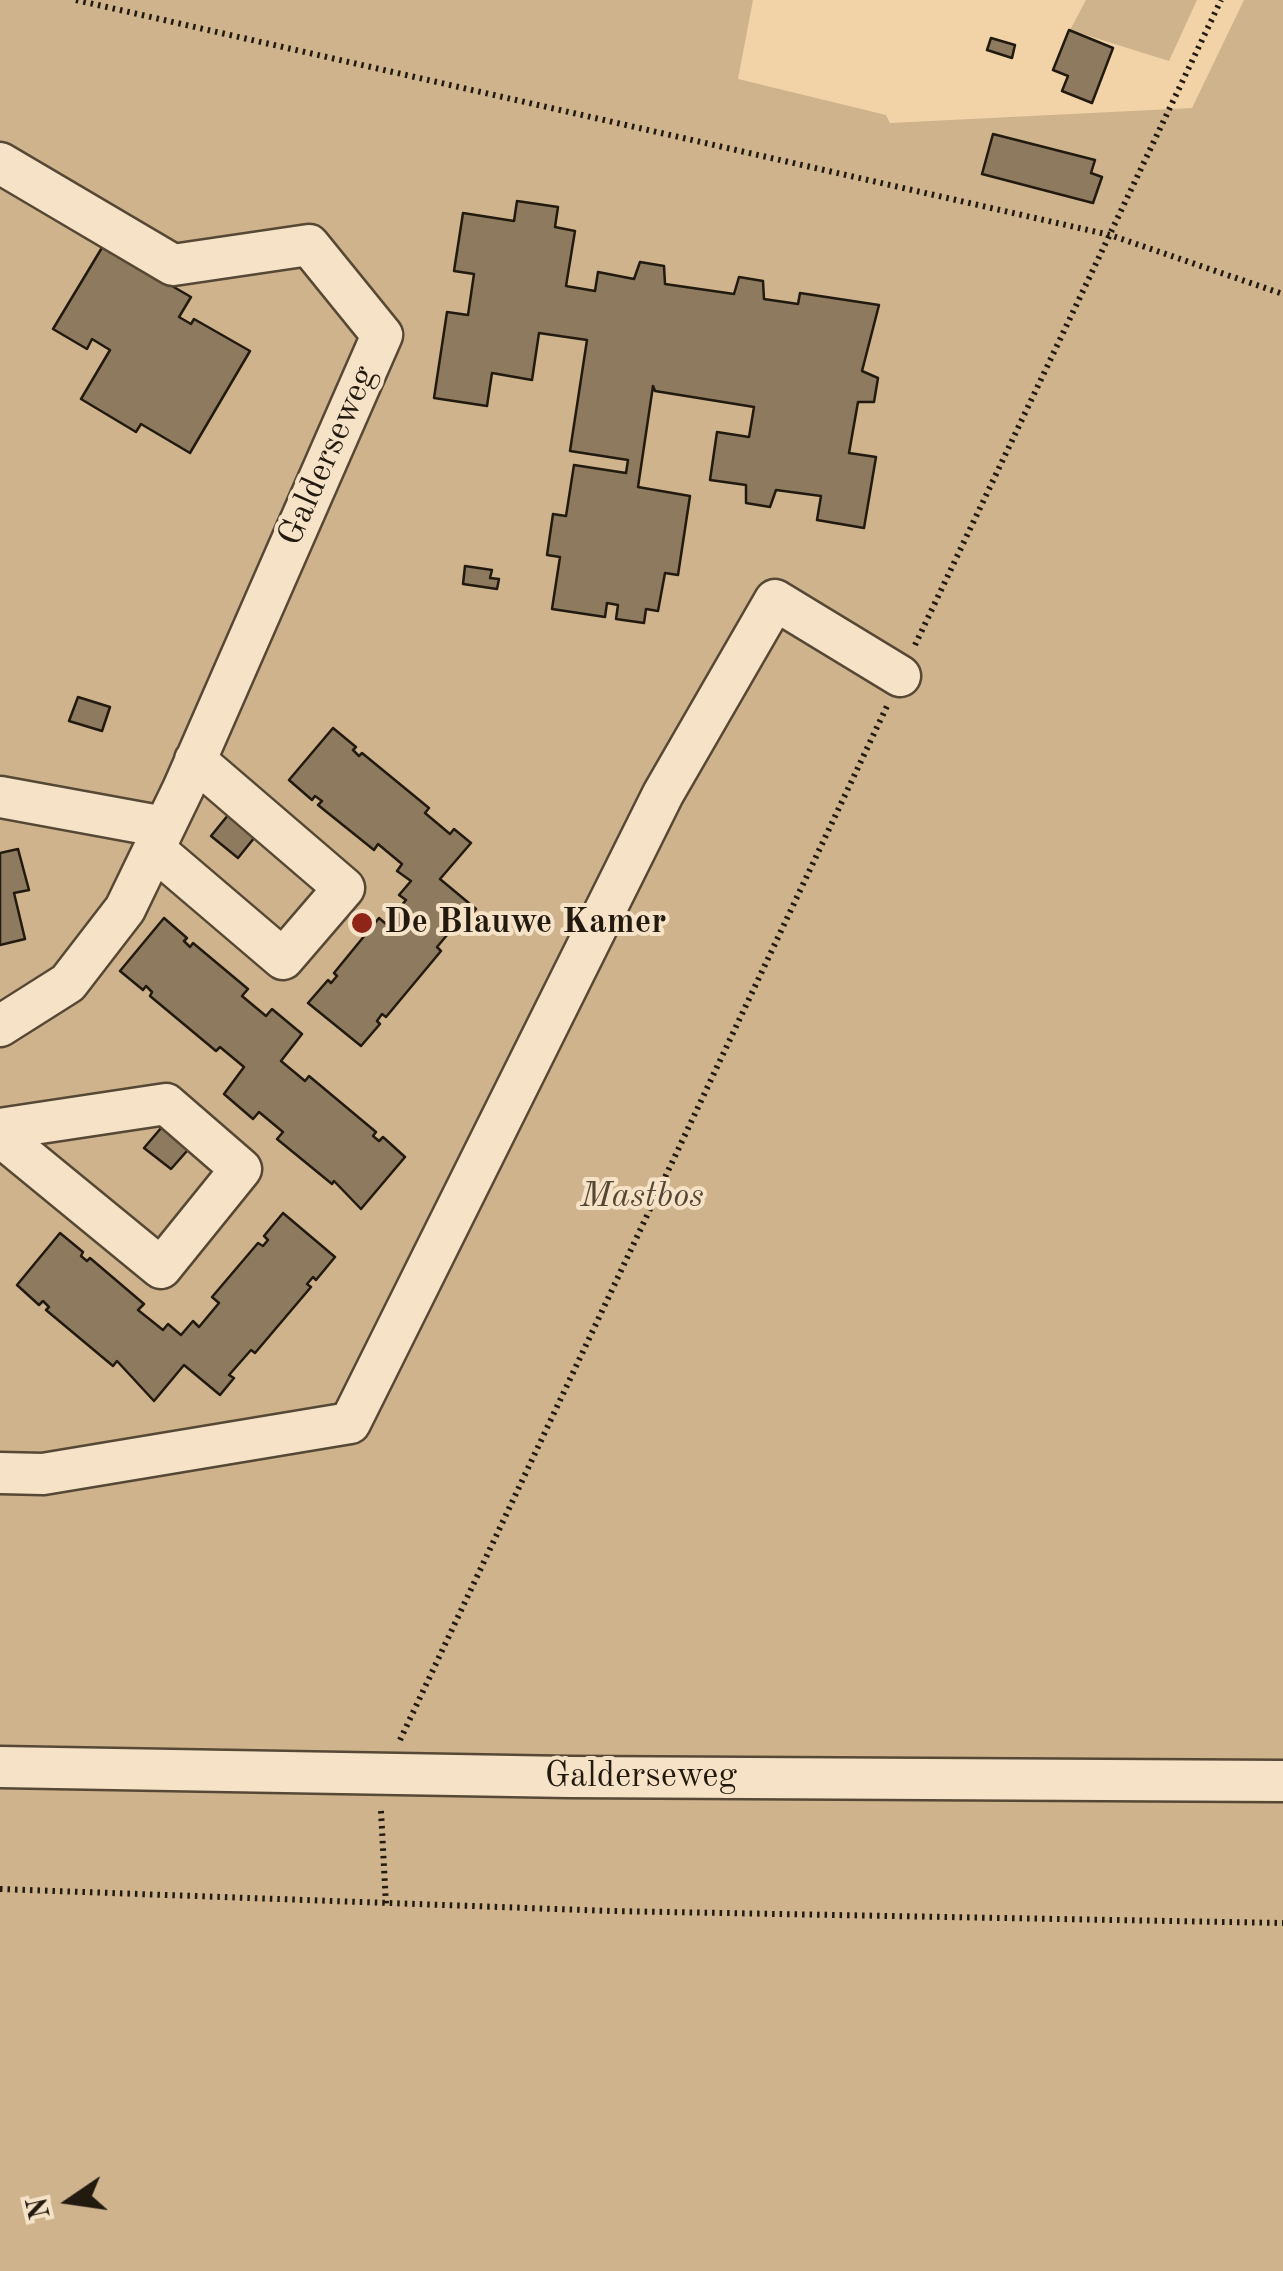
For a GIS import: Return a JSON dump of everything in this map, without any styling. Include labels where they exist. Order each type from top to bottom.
[{"type":"street","name":"Galderseweg","points":[[0,163],[173,265],[309,245],[382,335],[195,760],[125,909],[68,983],[0,1026]]},
{"type":"street","points":[[0,1472],[43,1474],[350,1423],[662,794],[776,600],[900,676]]},
{"type":"street","points":[[0,798],[159,838],[283,959],[344,888],[195,760]]},
{"type":"street","points":[[166,1104],[241,1169],[161,1268],[0,1132],[166,1104]]},
{"type":"street","name":"Galderseweg","points":[[0,1768],[382,1792],[1283,1781]]},
{"type":"path","points":[[76,0],[1110,235],[1283,294]]},
{"type":"path","points":[[386,1904],[382,1792],[900,676],[1221,0]]},
{"type":"path","points":[[0,1889],[1003,1921],[1283,1923]]},
{"type":"green space","name":"Mastbos","points":[[0,0],[753,0],[738,79],[886,115],[890,123],[1192,108],[1244,0],[1283,0],[1283,2271],[0,2271]]},
{"type":"green space","points":[[1086,0],[1197,0],[1169,61],[1070,30]]},
{"type":"building","points":[[1069,30],[1113,48],[1092,103],[1062,91],[1068,76],[1053,70]]},
{"type":"building","points":[[991,38],[1015,45],[1012,58],[987,50]]},
{"type":"building","points":[[993,134],[1095,160],[1091,173],[1102,177],[1093,203],[982,174]]},
{"type":"building","points":[[517,201],[558,207],[555,227],[575,231],[566,286],[595,291],[598,272],[634,279],[640,262],[664,266],[665,284],[734,294],[739,277],[763,281],[764,299],[798,304],[800,293],[879,305],[862,371],[878,378],[874,402],[858,402],[849,453],[876,457],[864,528],[817,520],[821,496],[776,490],[770,507],[746,503],[746,485],[710,480],[717,432],[749,437],[754,407],[655,391],[653,386],[638,487],[690,496],[678,575],[665,573],[658,611],[646,609],[644,623],[616,619],[618,605],[607,603],[605,617],[552,609],[560,557],[547,555],[553,514],[566,516],[574,465],[626,473],[628,460],[570,451],[587,340],[539,333],[532,380],[492,373],[487,406],[434,398],[447,312],[468,315],[474,274],[454,271],[463,213],[514,221]]},
{"type":"building","points":[[103,246],[191,297],[179,317],[191,324],[194,319],[250,351],[190,453],[141,424],[136,432],[81,399],[110,350],[92,339],[87,349],[53,329]]},
{"type":"building","points":[[465,566],[492,570],[490,578],[499,579],[497,589],[463,584]]},
{"type":"building","points":[[78,697],[110,707],[102,731],[69,721]]},
{"type":"building","points":[[333,728],[356,747],[353,750],[359,756],[362,753],[429,808],[425,813],[450,834],[454,829],[471,843],[440,879],[476,909],[463,925],[458,922],[437,947],[441,951],[386,1017],[382,1014],[377,1021],[380,1024],[361,1046],[308,1003],[328,980],[331,983],[337,976],[334,973],[379,918],[386,924],[406,900],[399,895],[411,881],[397,871],[402,864],[378,844],[374,850],[318,805],[322,801],[315,796],[312,800],[289,780]]},
{"type":"building","points":[[233,809],[259,832],[238,858],[211,836]]},
{"type":"building","points":[[18,849],[29,890],[14,893],[25,939],[0,945],[0,853]]},
{"type":"building","points":[[164,918],[187,938],[184,941],[190,947],[193,943],[248,989],[242,996],[266,1016],[272,1009],[302,1034],[281,1061],[305,1081],[309,1076],[376,1132],[373,1136],[379,1141],[383,1137],[405,1157],[361,1209],[334,1181],[332,1184],[277,1139],[283,1132],[259,1112],[253,1119],[224,1094],[244,1067],[220,1047],[216,1051],[150,996],[152,992],[146,986],[143,990],[120,971]]},
{"type":"building","points":[[167,1121],[194,1143],[171,1169],[144,1148]]},
{"type":"building","points":[[283,1213],[335,1257],[316,1280],[313,1277],[307,1284],[311,1287],[255,1353],[251,1350],[229,1375],[234,1378],[220,1395],[184,1365],[154,1401],[117,1361],[113,1366],[46,1310],[49,1307],[43,1301],[39,1305],[17,1285],[60,1233],[83,1252],[81,1256],[87,1261],[90,1258],[144,1304],[138,1310],[163,1330],[168,1324],[181,1335],[193,1321],[199,1327],[219,1303],[212,1297],[258,1243],[263,1246],[268,1240],[264,1236]]},
{"type":"place","name":"De Blauwe Kamer","points":[[362,923]]}]
